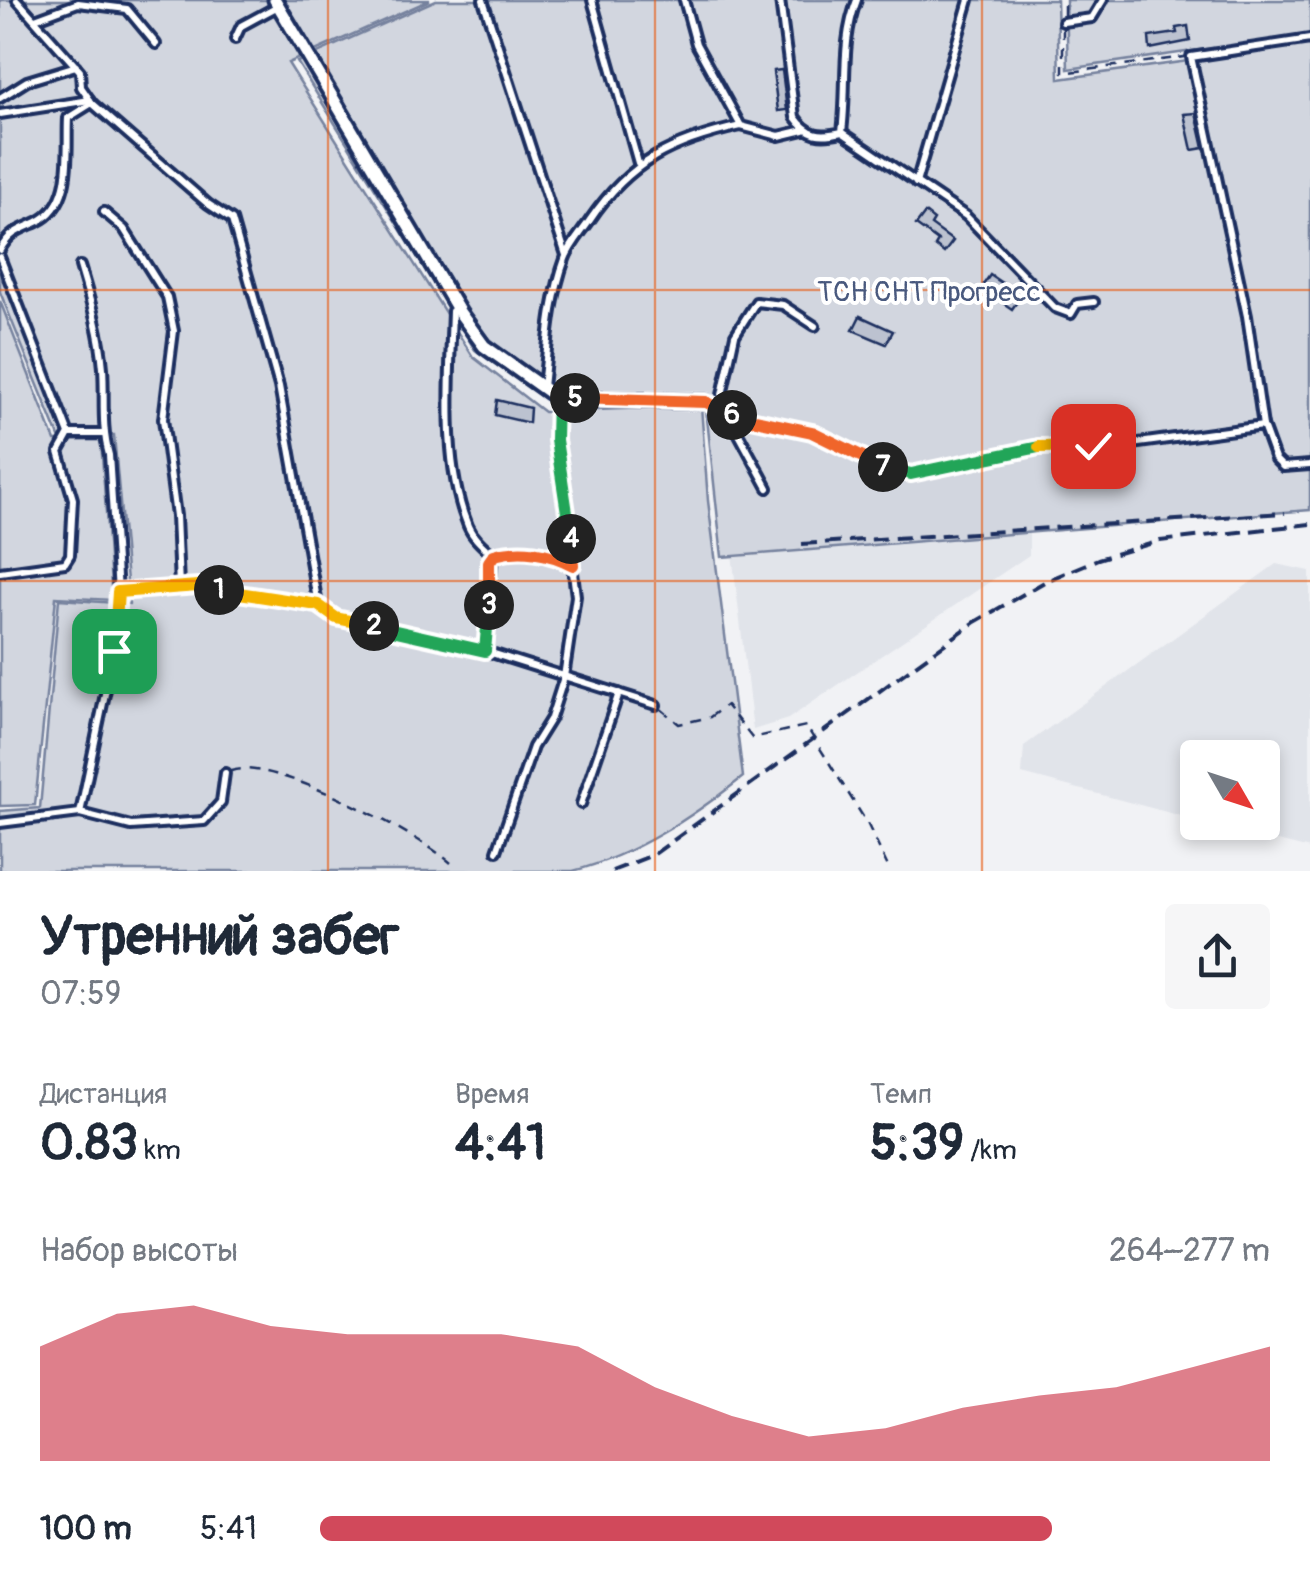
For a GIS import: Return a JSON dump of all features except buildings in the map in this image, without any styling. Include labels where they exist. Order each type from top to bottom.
[{"type":"street","points":[[276,3],[456,307],[484,346],[557,398],[706,402]]},
{"type":"lane","points":[[17,0],[76,66],[91,102],[208,204],[232,220],[279,386],[318,605]]},
{"type":"lane","points":[[483,0],[566,256]]},
{"type":"lane","points":[[592,0],[638,164]]},
{"type":"lane","points":[[684,0],[696,44],[741,126]]},
{"type":"lane","points":[[780,0],[795,117],[804,130]]},
{"type":"lane","points":[[842,132],[847,96],[845,29],[857,0]]},
{"type":"lane","points":[[916,183],[969,0]]},
{"type":"lane","points":[[1063,22],[1092,18],[1103,0]]},
{"type":"lane","points":[[34,19],[78,3],[127,9],[156,44]]},
{"type":"lane","points":[[236,39],[241,26],[276,3]]},
{"type":"lane","points":[[1310,39],[1190,56],[1248,316],[1263,426],[1283,467],[1310,465]]},
{"type":"lane","points":[[0,98],[28,81],[76,66]]},
{"type":"lane","points":[[0,114],[91,102]]},
{"type":"lane","points":[[0,572],[53,568],[70,555],[73,499],[60,452],[69,434],[0,254],[8,236],[42,220],[57,201],[69,174],[68,118],[91,102]]},
{"type":"lane","points":[[542,387],[552,304],[566,256],[600,206],[638,164],[676,144],[741,126],[779,136],[804,130],[823,136],[842,132],[966,216],[1055,308],[1071,314],[1077,304],[1094,302]]},
{"type":"lane","points":[[104,212],[124,228],[168,297],[174,331],[163,419],[176,516],[179,587]]},
{"type":"lane","points":[[80,266],[97,323],[103,369],[103,434],[109,455],[118,592],[114,651],[80,812]]},
{"type":"lane","points":[[720,410],[735,336],[756,302],[783,305],[816,326]]},
{"type":"lane","points":[[456,307],[452,311],[452,376],[459,488],[468,529],[494,555]]},
{"type":"lane","points":[[496,851],[533,747],[551,718],[564,677],[576,596],[556,440],[557,398]]},
{"type":"lane","points":[[706,402],[728,414],[812,432],[896,473],[911,474],[1057,444],[1124,445],[1263,426]]},
{"type":"lane","points":[[728,414],[768,488]]},
{"type":"lane","points":[[69,434],[103,434]]},
{"type":"lane","points":[[485,651],[489,562],[494,555],[509,551],[554,555],[573,565]]},
{"type":"lane","points":[[118,592],[198,586],[318,605],[336,618],[485,651],[656,705]]},
{"type":"lane","points":[[581,804],[619,693]]},
{"type":"lane","points":[[0,823],[80,812],[131,826],[204,821],[221,802],[225,773]]},
{"type":"path","points":[[1064,0],[1064,74],[1190,56]]},
{"type":"path","points":[[656,705],[679,724],[710,717],[726,705],[752,738],[806,726],[867,823],[890,871]]},
{"type":"path","points":[[225,773],[237,768],[259,769],[331,792],[356,810],[434,848],[451,863]]},
{"type":"shaded area","points":[[720,453],[1029,515],[1029,555],[788,719],[753,730]]},
{"type":"shaded area","points":[[1276,564],[1310,571],[1310,849],[1274,840],[1280,840],[1280,740],[1180,740],[1180,816],[1022,774],[1024,746]]},
{"type":"green space","points":[[0,0],[430,0],[288,63],[473,357],[544,412],[701,406],[708,501],[743,777],[662,833],[619,855],[573,871],[0,871],[0,811],[40,808],[59,599],[129,604],[114,435],[59,437],[0,292]]},
{"type":"green space","name":"ТСН СНТ Прогресс","points":[[436,0],[1057,0],[1059,79],[1310,44],[1310,510],[722,557],[705,400],[567,409],[544,399],[475,350],[297,62]]},
{"type":"green space","points":[[1066,0],[1310,0],[1310,34],[1068,69]]},
{"type":"green space","points":[[0,301],[55,441],[101,440],[112,600],[56,597],[35,805],[0,806]]},
{"type":"railway","points":[[802,544],[1285,513]]},
{"type":"railway","points":[[612,871],[653,855],[975,622],[1046,581],[1098,559],[1160,541],[1310,524]]},
{"type":"route","points":[[114,651],[118,592],[198,586],[318,605],[336,618],[485,651],[489,562],[494,555],[509,551],[554,555],[573,565],[556,440],[557,398],[706,402],[728,414],[812,432],[896,473],[911,474],[1057,444],[1093,446]]}]
